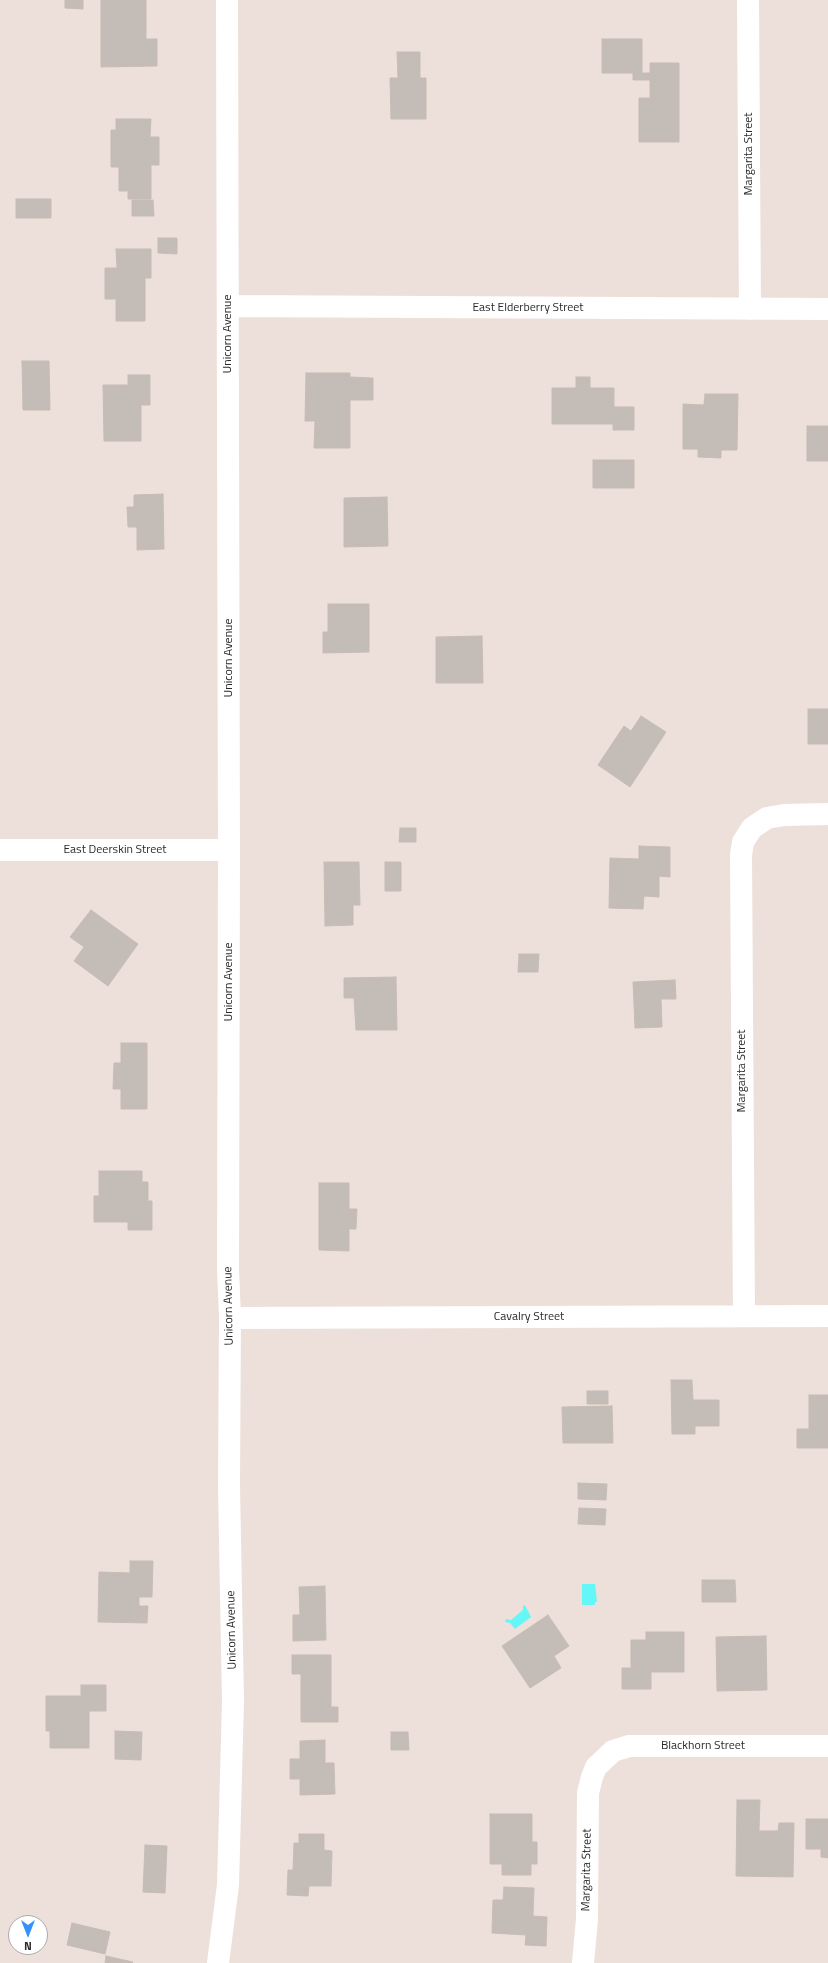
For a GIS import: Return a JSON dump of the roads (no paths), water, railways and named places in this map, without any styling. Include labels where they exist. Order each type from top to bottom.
[{"type":"street","name":"Unicorn Avenue","points":[[218,1963],[228,1884],[233,1700],[229,1486],[230,1318],[228,1269],[229,850],[227,0]]},
{"type":"street","name":"Margarita Street","points":[[748,0],[750,309]]},
{"type":"street","name":"East Elderberry Street","points":[[228,306],[828,309]]},
{"type":"street","name":"Margarita Street","points":[[744,1316],[741,855],[743,842],[752,828],[767,818],[784,814],[828,814]]},
{"type":"street","name":"East Deerskin Street","points":[[0,850],[229,850]]},
{"type":"street","name":"Cavalry Street","points":[[230,1318],[828,1316]]},
{"type":"street","name":"Blackhorn Street","points":[[592,1777],[596,1767],[612,1751],[629,1746],[828,1746]]},
{"type":"street","name":"Margarita Street","points":[[583,1963],[587,1919],[588,1793],[592,1777]]},
{"type":"water","points":[[582,1584],[595,1584],[597,1602],[595,1602],[595,1605],[582,1605]]},
{"type":"water","points":[[525,1605],[531,1617],[515,1629],[510,1623],[505,1622],[506,1619],[511,1620],[523,1610],[523,1606]]}]
